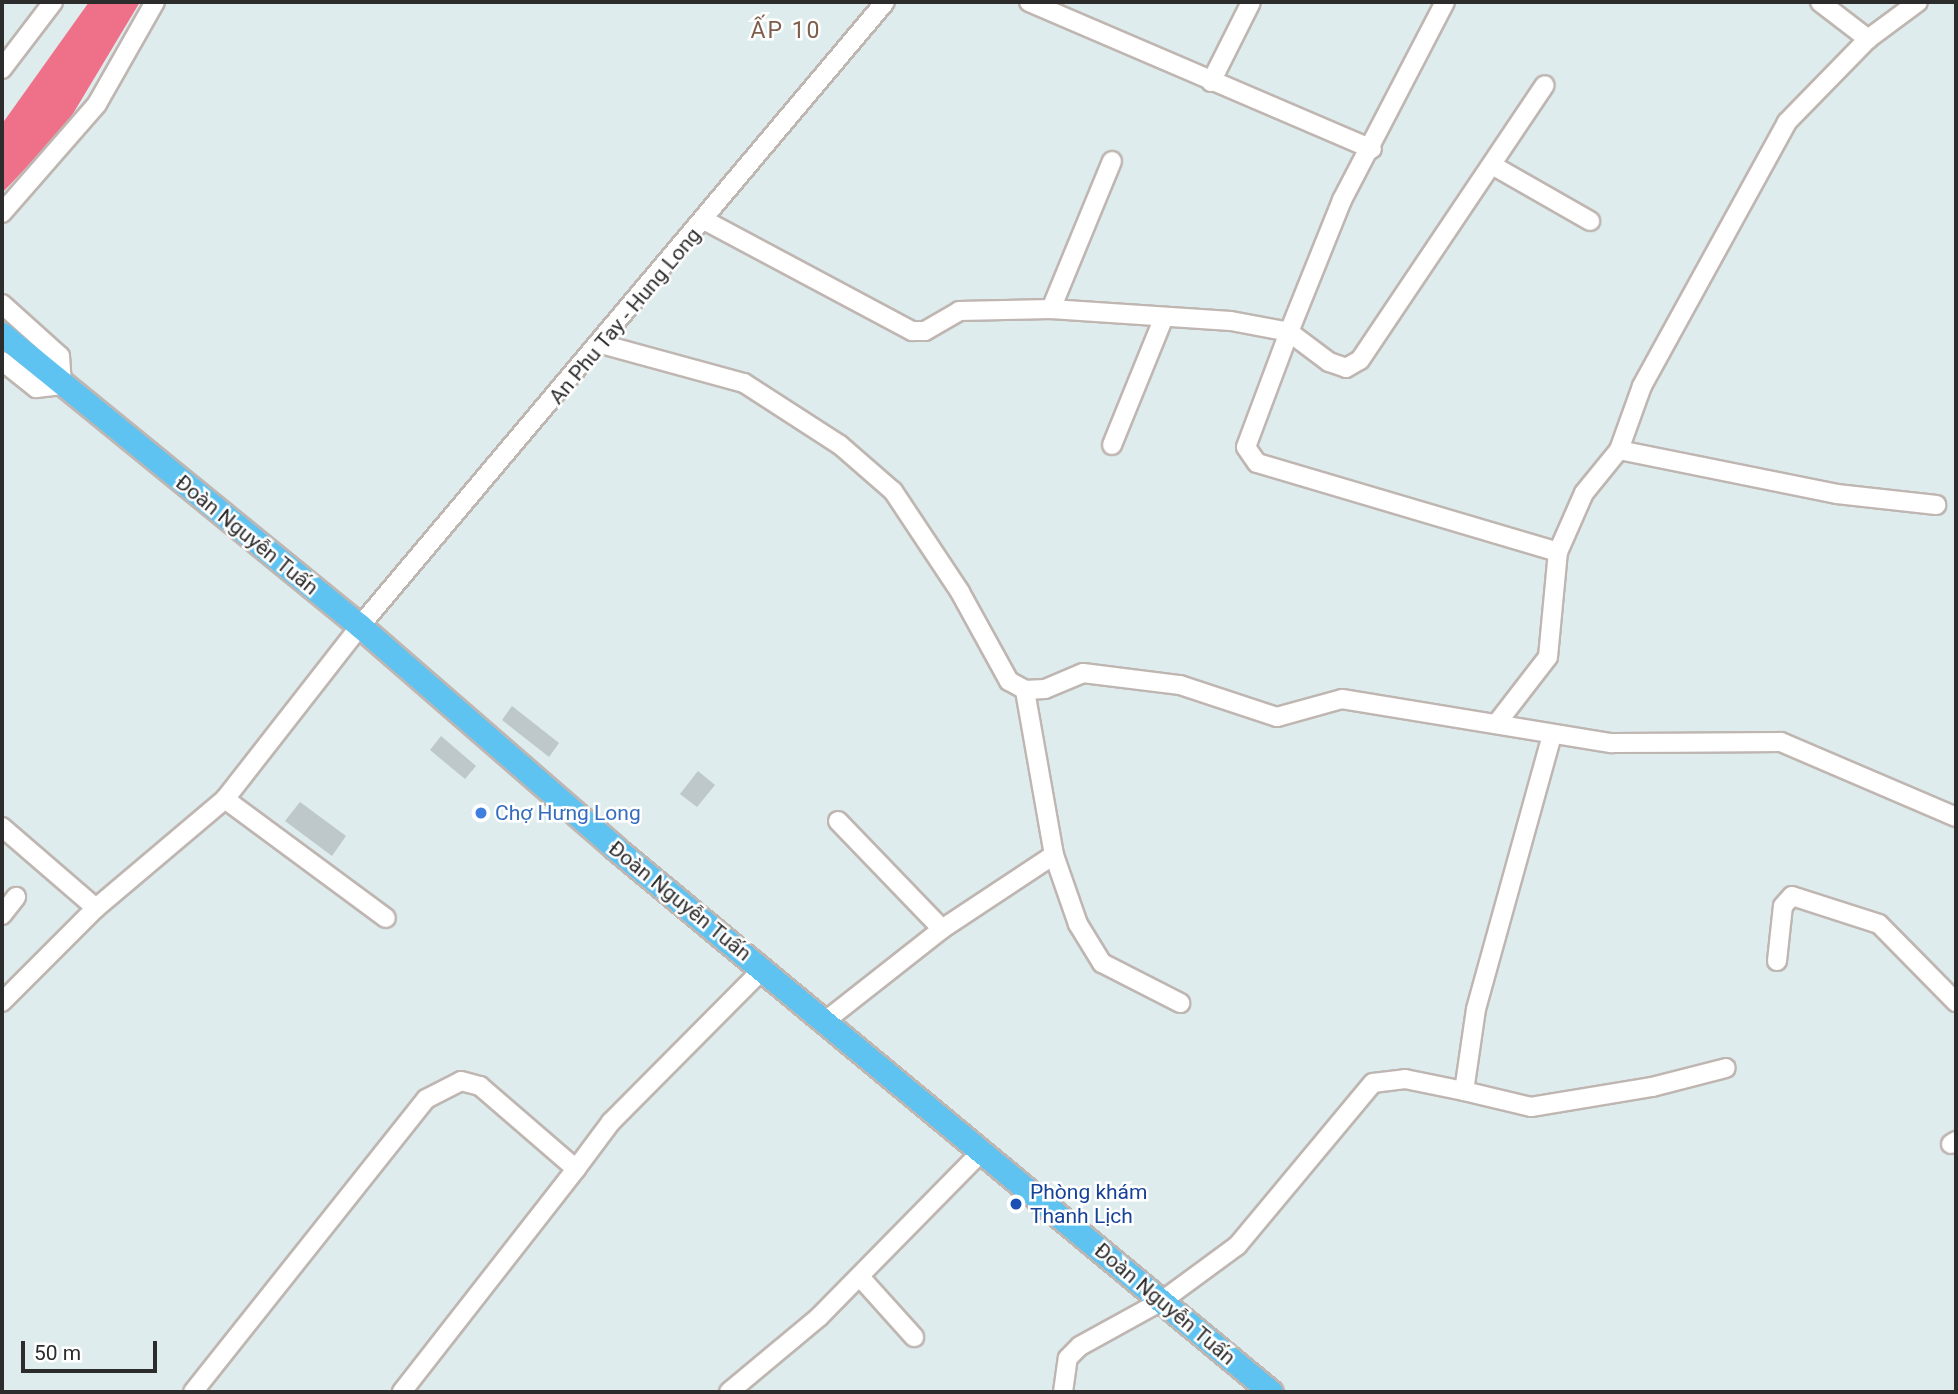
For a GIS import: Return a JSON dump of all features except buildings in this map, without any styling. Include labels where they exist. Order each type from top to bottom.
[{"type":"main road","name":"Đoàn Nguyễn Tuấn","points":[[2,334],[360,626],[824,1022],[1271,1392]]},
{"type":"street","points":[[2,69],[53,2]]},
{"type":"street","points":[[2,213],[97,104],[155,2]]},
{"type":"street","name":"An Phu Tay - Hung Long","points":[[2,1002],[96,908],[225,799],[360,626],[601,345],[886,2]]},
{"type":"street","points":[[1030,2],[1372,149]]},
{"type":"street","points":[[1211,82],[1251,2]]},
{"type":"street","points":[[1445,2],[1372,149],[1342,200],[1249,426],[1249,457],[1558,552]]},
{"type":"street","points":[[1820,2],[1868,39]]},
{"type":"street","points":[[1497,723],[1548,657],[1558,552],[1584,493],[1619,450],[1642,386],[1787,122],[1868,39],[1919,2]]},
{"type":"street","points":[[704,220],[912,331],[925,331],[958,311],[1051,309],[1164,317],[1289,332],[1329,362],[1346,368],[1360,360],[1545,85]]},
{"type":"street","points":[[1051,309],[1112,161]]},
{"type":"street","points":[[1492,164],[1590,221]]},
{"type":"street","points":[[2,304],[60,356],[62,385],[36,388],[2,361]]},
{"type":"street","points":[[1112,445],[1164,317]]},
{"type":"street","points":[[601,345],[744,383],[840,445],[893,491],[960,592],[1009,681],[1025,690],[1045,690],[1083,673],[1180,685],[1277,717],[1342,699],[1612,743],[1781,742],[1956,817]]},
{"type":"street","points":[[1619,450],[1837,494],[1936,505]]},
{"type":"street","points":[[1025,690],[1054,856],[1078,924],[1102,963],[1180,1003]]},
{"type":"street","points":[[1464,1091],[1476,1009],[1552,735]]},
{"type":"street","points":[[225,799],[386,918]]},
{"type":"street","points":[[838,821],[942,929]]},
{"type":"street","points":[[2,827],[96,908]]},
{"type":"street","points":[[824,1022],[942,929],[1054,856]]},
{"type":"street","points":[[1777,961],[1783,906],[1792,896],[1879,924],[1956,1002]]},
{"type":"street","points":[[2,915],[16,897]]},
{"type":"street","points":[[402,1392],[611,1122],[763,969]]},
{"type":"street","points":[[1063,1392],[1068,1358],[1080,1346],[1162,1301],[1256,1229],[1376,1080],[1405,1079],[1531,1107],[1652,1087],[1726,1068]]},
{"type":"street","points":[[193,1392],[426,1099],[445,1087],[461,1081],[480,1086],[576,1169]]},
{"type":"street","points":[[729,1392],[860,1277],[981,1152]]},
{"type":"street","points":[[860,1277],[914,1336]]},
{"type":"shaded area","points":[[89,2],[140,2],[65,127],[2,193],[2,124]]},
{"type":"place","name":"Chợ Hưng Long","points":[[481,813]]},
{"type":"place","name":"Phòng khám Thanh Lịch","points":[[1016,1204]]},
{"type":"district","name":"ẤP 10","points":[[786,31]]}]
